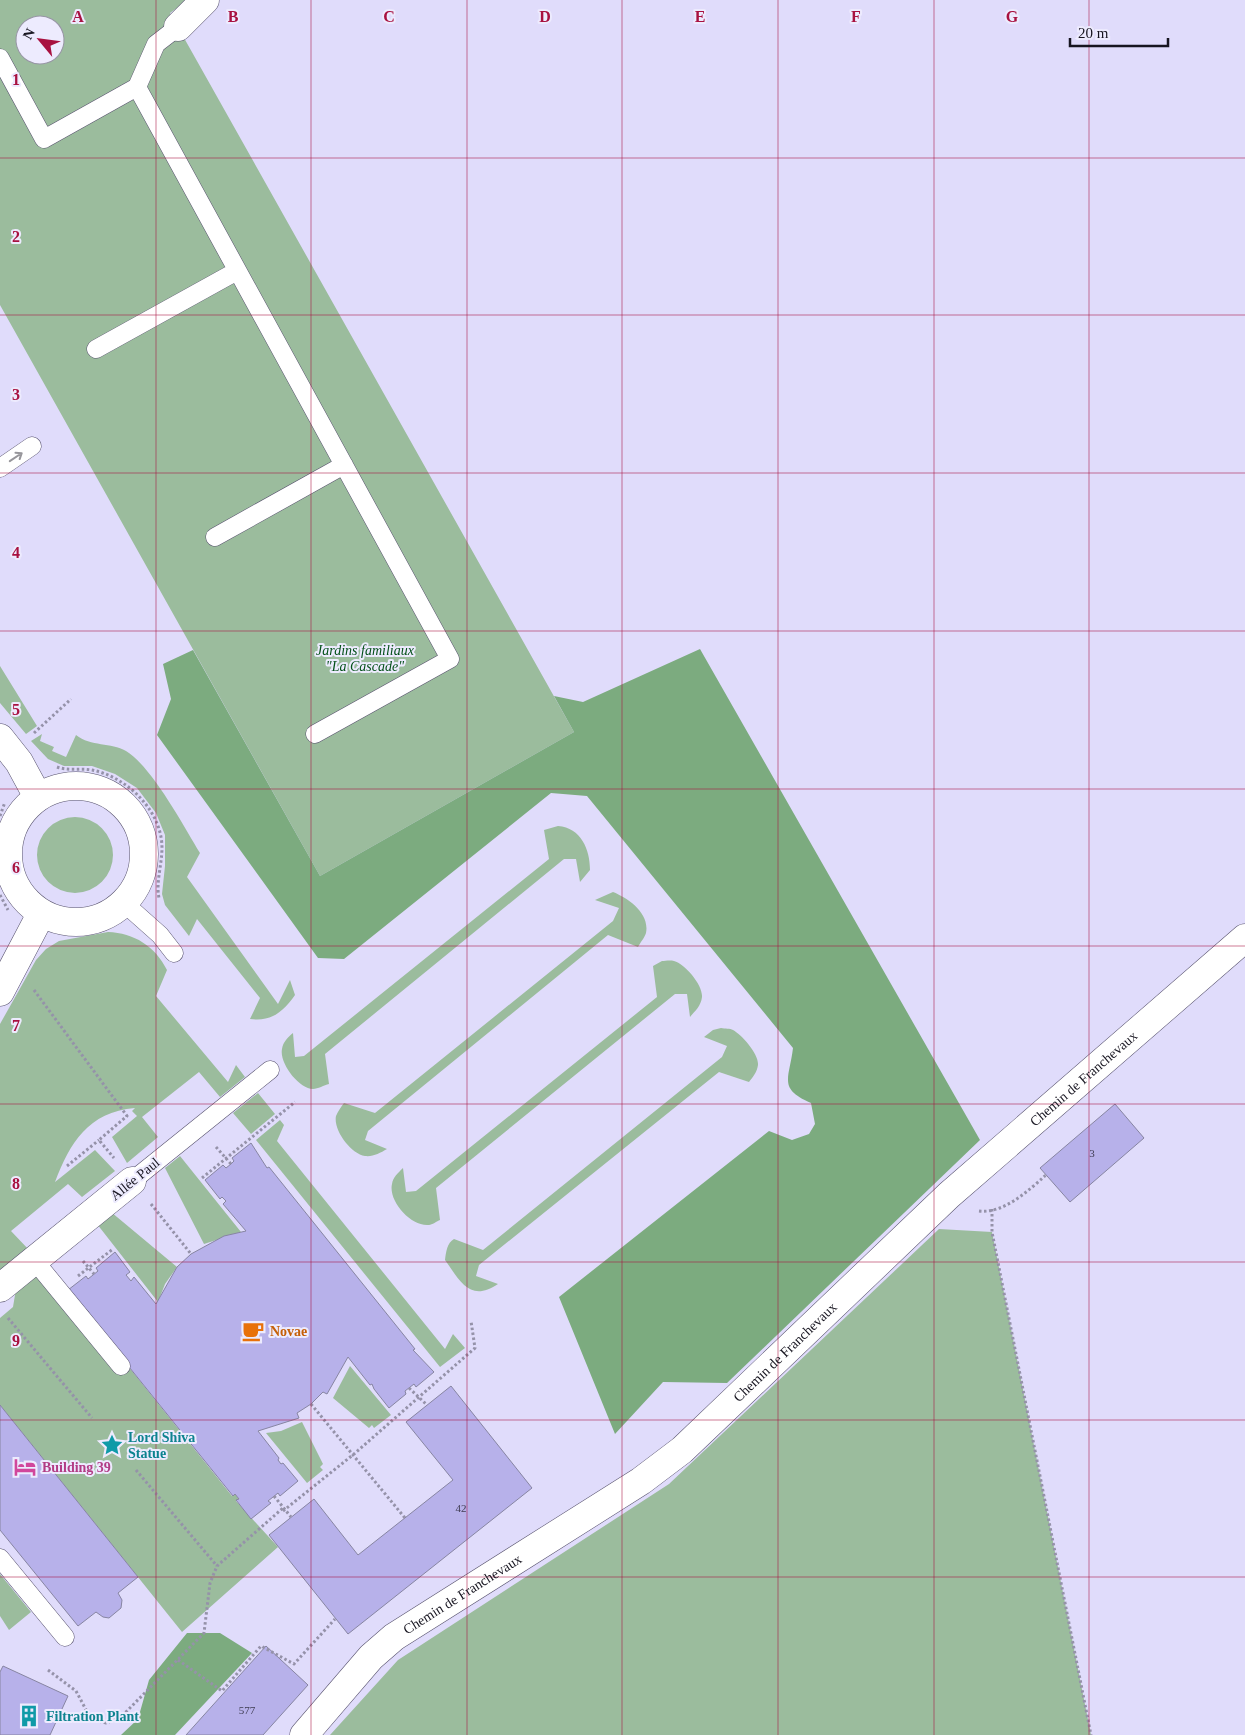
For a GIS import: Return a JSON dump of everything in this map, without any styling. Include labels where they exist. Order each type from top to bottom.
[{"type":"street","points":[[178,27],[205,0]]},
{"type":"street","points":[[0,738],[19,762],[38,797]]},
{"type":"street","points":[[81,786],[103,791],[121,803],[136,820],[143,841],[144,864],[137,885],[124,903],[106,916],[84,922],[62,922],[41,914],[23,899],[12,879],[7,856],[10,834],[21,813],[38,797],[58,788],[81,786]]},
{"type":"street","points":[[5,981],[41,914]]},
{"type":"street","name":"Chemin de Franchevaux","points":[[304,1735],[371,1657],[394,1637],[641,1481],[682,1450],[950,1195],[1245,938]]},
{"type":"street","name":"Allée Paul","points":[[0,1288],[132,1182]]},
{"type":"lane","points":[[0,58],[44,139],[137,87],[156,44],[178,27]]},
{"type":"lane","points":[[137,87],[450,659],[314,734]]},
{"type":"lane","points":[[96,349],[237,271]]},
{"type":"lane","points":[[0,468],[32,446]]},
{"type":"lane","points":[[215,537],[344,465]]},
{"type":"lane","points":[[124,903],[160,935],[174,953]]},
{"type":"lane","name":"Allée Paul","points":[[132,1182],[270,1070]]},
{"type":"lane","points":[[34,1260],[122,1366]]},
{"type":"lane","points":[[0,1558],[65,1637]]},
{"type":"path","points":[[32,734],[71,700]]},
{"type":"path","points":[[51,764],[63,769],[91,770],[113,777],[134,791],[153,814],[161,836],[162,864],[158,893],[160,903]]},
{"type":"path","points":[[5,981],[30,984],[127,1116],[67,1166]]},
{"type":"path","points":[[202,1178],[295,1102]]},
{"type":"path","points":[[99,1140],[191,1254]]},
{"type":"path","points":[[226,1159],[231,1164]]},
{"type":"path","points":[[950,1195],[980,1212],[1020,1197],[1046,1175]]},
{"type":"path","points":[[992,1209],[992,1232],[1091,1735]]},
{"type":"path","points":[[80,1275],[113,1249]]},
{"type":"path","points":[[89,1268],[94,1274]]},
{"type":"path","points":[[6,1315],[92,1418]]},
{"type":"path","points":[[48,1670],[76,1691],[91,1719],[106,1723],[121,1717],[204,1633],[210,1583],[217,1566],[283,1509],[354,1454],[475,1348],[471,1321]]},
{"type":"path","points":[[409,1388],[428,1405]]},
{"type":"path","points":[[311,1404],[405,1518]]},
{"type":"path","points":[[136,1470],[217,1566]]},
{"type":"path","points":[[274,1496],[291,1518]]},
{"type":"path","points":[[178,1660],[222,1691],[261,1646],[294,1664],[335,1618]]},
{"type":"green space","name":"Jardins familiaux \"La Cascade\"","points":[[0,0],[188,0],[170,13],[574,732],[320,876],[0,305]]},
{"type":"green space","points":[[700,649],[980,1140],[727,1383],[663,1382],[615,1434],[559,1297],[769,1131],[792,1140],[809,1134],[815,1124],[811,1103],[794,1093],[788,1082],[793,1048],[587,796],[551,793],[344,959],[318,958],[157,735],[171,699],[163,664],[193,650],[320,876],[574,732],[554,696],[583,702]]},
{"type":"green space","points":[[0,666],[37,726],[26,734],[0,703]]},
{"type":"green space","points":[[42,734],[40,741],[54,747],[52,751],[66,757],[76,735],[94,743],[114,746],[126,751],[146,770],[200,853],[187,877],[278,1004],[290,980],[295,995],[281,1011],[264,1019],[250,1019],[260,998],[197,919],[189,936],[165,905],[162,894],[165,866],[165,835],[156,813],[137,788],[115,774],[92,766],[64,766],[48,759],[31,741]]},
{"type":"green space","points":[[75,817],[89,820],[102,828],[110,841],[113,855],[110,869],[102,882],[89,890],[75,893],[61,890],[48,882],[40,869],[37,855],[40,841],[48,828],[61,820]]},
{"type":"green space","points":[[558,826],[573,831],[586,847],[590,870],[580,882],[576,859],[564,859],[325,1054],[329,1084],[313,1089],[302,1085],[296,1080],[287,1068],[282,1055],[283,1044],[289,1036],[293,1033],[295,1057],[304,1056],[549,859],[544,830]]},
{"type":"green space","points":[[613,892],[637,907],[645,919],[646,933],[638,947],[608,935],[368,1131],[365,1140],[387,1149],[374,1155],[365,1156],[354,1151],[349,1146],[340,1134],[336,1122],[336,1116],[344,1103],[375,1113],[613,921],[619,908],[595,900]]},
{"type":"green space","points":[[108,932],[135,938],[143,942],[156,954],[167,970],[156,996],[228,1082],[236,1065],[245,1077],[220,1097],[199,1072],[142,1117],[158,1137],[127,1163],[112,1137],[137,1116],[132,1111],[135,1108],[105,1116],[93,1123],[83,1132],[67,1155],[55,1182],[95,1150],[115,1171],[82,1197],[68,1184],[11,1231],[30,1251],[0,1273],[0,1024],[36,960],[46,949],[59,941]]},
{"type":"green space","points":[[662,961],[672,961],[683,966],[700,987],[702,997],[700,1003],[690,1017],[687,994],[675,994],[436,1188],[440,1220],[430,1225],[422,1225],[402,1212],[394,1198],[392,1184],[393,1179],[403,1168],[406,1192],[416,1191],[657,997],[653,966]]},
{"type":"green space","points":[[721,1028],[737,1032],[756,1056],[758,1065],[755,1074],[749,1082],[719,1072],[479,1265],[476,1276],[498,1284],[480,1291],[473,1290],[461,1282],[445,1260],[447,1248],[454,1239],[483,1250],[722,1057],[727,1046],[704,1037],[713,1030]]},
{"type":"green space","points":[[258,1093],[275,1114],[251,1134],[233,1113]]},
{"type":"green space","points":[[280,1120],[284,1125],[277,1141],[445,1349],[453,1334],[465,1348],[440,1367],[256,1140]]},
{"type":"green space","points":[[180,1156],[241,1232],[204,1244],[165,1168]]},
{"type":"green space","points":[[111,1212],[177,1267],[165,1284],[158,1302],[97,1224]]},
{"type":"green space","points":[[939,1229],[992,1232],[1091,1735],[330,1735],[398,1660],[669,1484]]},
{"type":"green space","points":[[44,1266],[89,1312],[88,1316],[232,1496],[235,1494],[239,1499],[236,1501],[278,1547],[182,1632],[0,1405],[0,1318],[13,1307],[16,1289]]},
{"type":"green space","points":[[350,1366],[391,1415],[374,1428],[372,1425],[369,1428],[333,1398]]},
{"type":"green space","points":[[302,1422],[323,1464],[320,1467],[323,1470],[307,1483],[266,1433],[281,1431]]},
{"type":"green space","points":[[0,1574],[31,1612],[9,1630],[0,1616]]},
{"type":"green space","points":[[187,1633],[220,1633],[252,1653],[175,1735],[121,1735],[138,1719],[149,1680]]},
{"type":"building","points":[[1115,1104],[1144,1138],[1070,1202],[1040,1168]]},
{"type":"building","points":[[251,1143],[267,1168],[269,1167],[415,1349],[413,1350],[434,1372],[416,1387],[414,1384],[405,1391],[406,1394],[389,1408],[372,1384],[370,1385],[348,1357],[327,1394],[323,1392],[311,1404],[297,1413],[299,1418],[258,1431],[279,1458],[278,1460],[281,1464],[283,1463],[298,1481],[280,1496],[278,1493],[268,1501],[271,1503],[251,1519],[236,1500],[239,1499],[235,1494],[233,1496],[88,1316],[89,1312],[85,1308],[83,1309],[68,1290],[86,1276],[88,1279],[98,1271],[96,1268],[115,1252],[130,1272],[126,1275],[131,1281],[134,1277],[156,1304],[177,1267],[191,1254],[224,1236],[246,1231],[223,1204],[226,1201],[222,1197],[220,1199],[205,1180],[223,1165],[226,1168],[231,1164],[234,1161],[232,1158]]},
{"type":"building","points":[[451,1386],[532,1488],[348,1634],[269,1535],[314,1499],[358,1555],[453,1480],[406,1422]]},
{"type":"building","name":"Building 39","points":[[0,1405],[138,1577],[118,1593],[122,1600],[121,1608],[109,1618],[103,1617],[96,1612],[78,1626],[0,1530]]},
{"type":"building","points":[[266,1646],[308,1685],[263,1735],[186,1735]]},
{"type":"building","name":"Filtration Plant","points":[[3,1666],[68,1696],[50,1735],[0,1735],[0,1672]]},
{"type":"place","name":"Novae","points":[[253,1331]]},
{"type":"place","name":"Lord Shiva Statue","points":[[112,1445]]},
{"type":"place","name":"Building 39","points":[[25,1467]]},
{"type":"place","name":"Filtration Plant","points":[[29,1716]]}]
